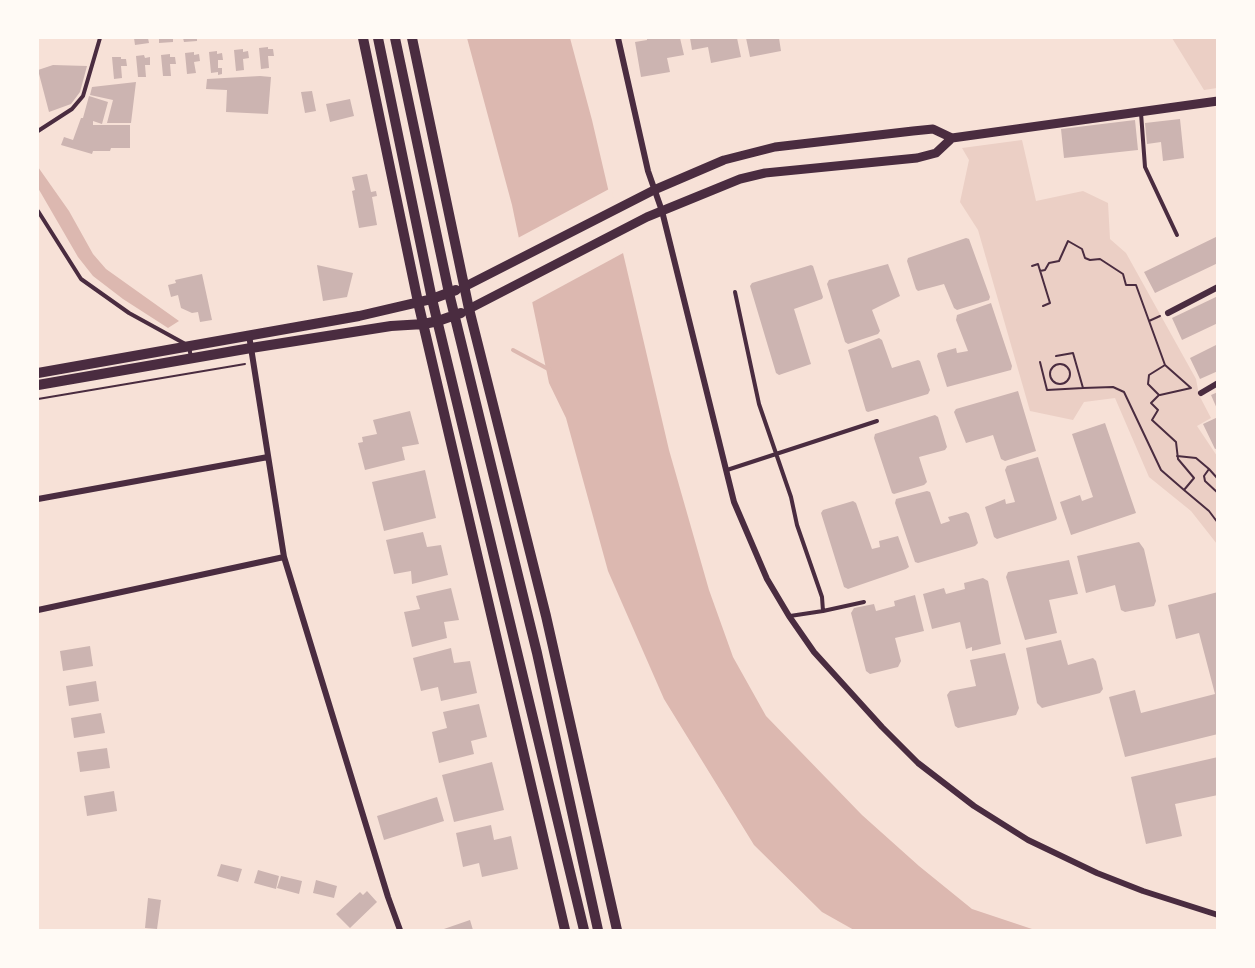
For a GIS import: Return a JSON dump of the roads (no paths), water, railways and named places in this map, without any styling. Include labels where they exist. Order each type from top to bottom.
[{"type":"main road","points":[[363,38],[418,302],[565,930]]},
{"type":"main road","points":[[378,38],[432,299],[584,930]]},
{"type":"main road","points":[[395,38],[449,293],[537,653],[598,930]]},
{"type":"main road","points":[[412,38],[469,309],[546,616],[617,930]]},
{"type":"main road","points":[[38,373],[359,316],[432,299],[464,286]]},
{"type":"main road","points":[[38,385],[251,348],[391,326],[424,324],[469,309]]},
{"type":"street","points":[[618,38],[654,190],[662,211],[726,470],[741,521],[767,579],[789,616],[814,652],[882,727],[918,763],[974,806],[1028,840],[1097,873],[1143,891],[1218,915]]},
{"type":"street","points":[[464,286],[654,190],[724,160],[775,147],[933,129],[952,138],[1218,101]]},
{"type":"street","points":[[469,309],[647,217],[740,179],[765,173],[917,158],[936,153],[952,138]]},
{"type":"street","points":[[1168,313],[1218,287]]},
{"type":"street","points":[[249,335],[284,557],[400,930]]},
{"type":"street","points":[[1201,393],[1218,382]]},
{"type":"street","points":[[38,499],[268,457]]},
{"type":"street","points":[[38,610],[284,557]]},
{"type":"lane","points":[[38,131],[72,109],[83,96],[100,38]]},
{"type":"lane","points":[[1141,113],[1145,167],[1177,235]]},
{"type":"lane","points":[[38,211],[81,279],[129,313],[189,346],[191,358]]},
{"type":"lane","points":[[735,292],[755,388],[791,497],[797,525],[822,597],[823,611]]},
{"type":"lane","points":[[726,470],[877,421]]},
{"type":"lane","points":[[789,616],[864,602]]},
{"type":"waterway","points":[[513,350],[550,370]]}]
